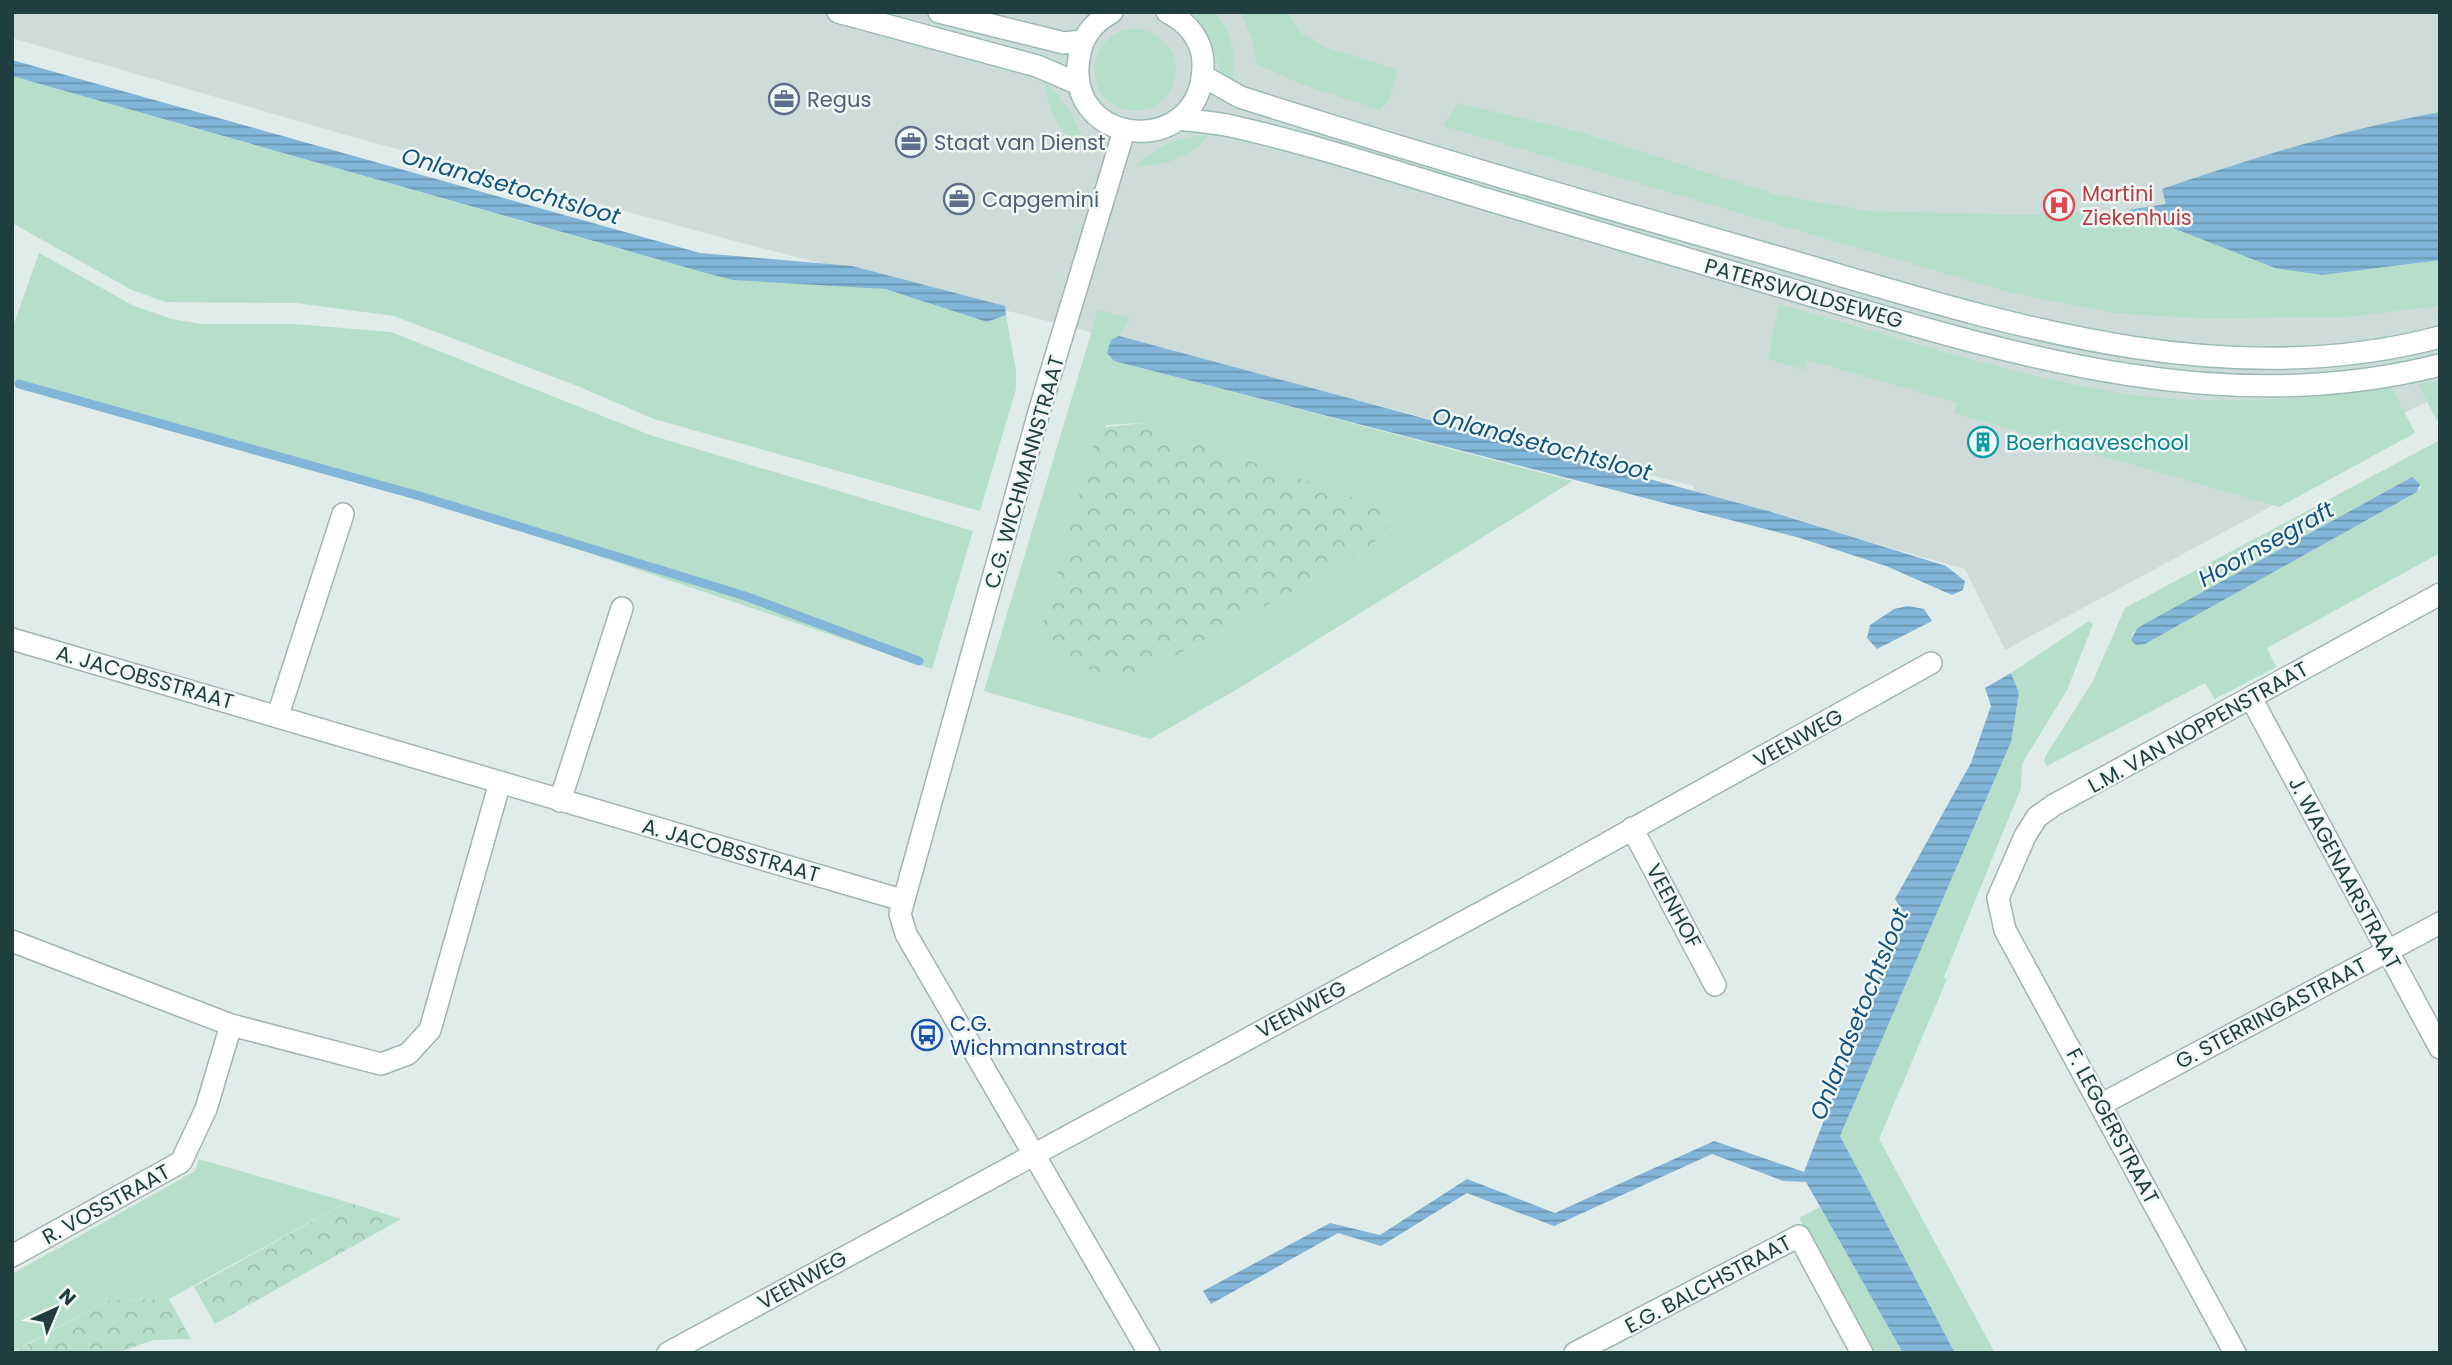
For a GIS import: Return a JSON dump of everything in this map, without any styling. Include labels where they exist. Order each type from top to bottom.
[{"type":"street","points":[[838,12],[1037,66],[1079,84]]},
{"type":"street","points":[[939,12],[1064,43],[1083,41]]},
{"type":"street","points":[[1112,12],[1091,28],[1083,41],[1077,69],[1079,84],[1091,110],[1101,119],[1124,131],[1154,131],[1180,119],[1197,97],[1203,76],[1203,58],[1196,38],[1187,26],[1167,12]]},
{"type":"street","name":"PATERSWOLDSEWEG","points":[[1203,76],[1240,97],[1487,175],[2008,323],[2146,351],[2241,358],[2327,357],[2440,337]]},
{"type":"street","name":"PATERSWOLDSEWEG","points":[[1180,119],[1228,125],[1994,349],[2127,376],[2214,385],[2277,385],[2396,376],[2440,365]]},
{"type":"street","name":"C.G. WICHMANNSTRAAT","points":[[1124,131],[1039,412],[900,914],[906,933],[1149,1353]]},
{"type":"street","points":[[278,715],[343,514]]},
{"type":"street","name":"L.M. VAN NOPPENSTRAAT","points":[[1998,898],[2025,836],[2037,817],[2440,594]]},
{"type":"street","points":[[560,801],[622,608]]},
{"type":"street","name":"A. JACOBSSTRAAT","points":[[12,639],[902,900]]},
{"type":"street","name":"VEENWEG","points":[[668,1353],[1541,880],[1931,663]]},
{"type":"street","name":"J. WAGENAARSTRAAT","points":[[2251,698],[2440,1048]]},
{"type":"street","points":[[12,941],[230,1025],[381,1064],[408,1054],[430,1030],[500,782]]},
{"type":"street","name":"VEENHOF","points":[[1632,828],[1715,985]]},
{"type":"street","name":"F. LEGGERSTRAAT","points":[[1998,898],[2005,930],[2235,1353]]},
{"type":"street","name":"G. STERRINGASTRAAT","points":[[2102,1104],[2440,923]]},
{"type":"street","name":"R. VOSSTRAAT","points":[[12,1256],[181,1162],[206,1110],[230,1025]]},
{"type":"street","name":"E.G. BALCHSTRAAT","points":[[1575,1353],[1798,1236],[1862,1353]]},
{"type":"shaded area","points":[[12,12],[2440,12],[2440,396],[2374,427],[2383,446],[2005,650],[1965,569],[1693,492],[1694,486],[757,247],[360,139],[12,38]]},
{"type":"green space","points":[[1194,12],[1215,12],[1226,28],[1234,65],[1231,84],[1219,69],[1213,48]]},
{"type":"green space","points":[[1241,12],[1288,12],[1300,33],[1328,48],[1398,70],[1389,100],[1380,110],[1306,86],[1256,64],[1253,42]]},
{"type":"green space","points":[[1127,29],[1143,29],[1158,36],[1169,47],[1176,62],[1173,86],[1164,99],[1143,111],[1127,111],[1112,104],[1101,93],[1094,78],[1094,62],[1101,47],[1112,36]]},
{"type":"green space","points":[[12,76],[620,249],[769,280],[885,289],[987,322],[1006,315],[1016,371],[1016,389],[980,511],[654,419],[580,387],[394,316],[296,303],[166,302],[132,290],[12,223]]},
{"type":"green space","points":[[1045,82],[1072,114],[1087,153],[1070,140],[1057,123],[1046,93]]},
{"type":"green space","points":[[1458,103],[1583,133],[1774,194],[1866,211],[2020,215],[2127,210],[2275,268],[2321,275],[2440,260],[2440,306],[2346,317],[2206,319],[2115,313],[2011,293],[1443,126]]},
{"type":"green space","points":[[1209,135],[1194,149],[1176,159],[1157,165],[1137,166],[1152,152],[1170,143]]},
{"type":"green space","points":[[39,253],[134,306],[172,319],[202,324],[295,324],[391,332],[650,435],[973,531],[932,669],[423,497],[12,382],[12,329]]},
{"type":"green space","points":[[1779,304],[2005,368],[2119,393],[2158,398],[2236,400],[2314,397],[2392,388],[2415,433],[2279,507],[1954,413],[1957,403],[1808,360],[1805,370],[1768,359]]},
{"type":"green space","points":[[1098,310],[1130,318],[1119,336],[1111,340],[1114,361],[1573,481],[1236,690],[1150,739],[984,691]],"holes":[[[1143,423],[1384,534],[1364,551],[1147,672],[1125,680],[1106,425]]]},
{"type":"green space","points":[[2440,381],[2440,420],[2437,421],[2418,384]]},
{"type":"green space","points":[[1143,423],[1386,509],[1390,519],[1384,534],[1364,551],[1147,672],[1125,680],[1051,658],[1044,650],[1044,621],[1098,428]]},
{"type":"green space","points":[[2440,440],[2440,553],[2267,648],[2276,667],[2215,699],[2205,683],[2047,766],[2044,761],[2046,755],[2093,681],[2125,608]],"holes":[[[2412,477],[2421,488],[2145,644],[2131,635],[2137,628]]]},
{"type":"green space","points":[[2089,621],[2093,624],[2067,690],[2022,764],[2021,788],[1944,977],[1947,979],[1879,1139],[1995,1353],[1955,1353],[1840,1136],[2011,742],[2019,693],[2011,673]]},
{"type":"green space","points":[[199,1159],[347,1202],[169,1299],[109,1300],[12,1352],[12,1274],[195,1171]]},
{"type":"green space","points":[[347,1202],[401,1219],[215,1324],[194,1287]]},
{"type":"green space","points":[[1820,1207],[1903,1353],[1872,1353],[1799,1218]]},
{"type":"green space","points":[[169,1299],[191,1339],[153,1340],[117,1353],[12,1353],[109,1300]]},
{"type":"water","points":[[12,60],[700,253],[852,266],[1005,306],[1006,315],[987,322],[885,289],[733,280],[12,76]]},
{"type":"water","points":[[2440,112],[2440,260],[2322,275],[2275,268],[2127,210],[2166,204],[2162,189],[2265,155],[2369,127]]},
{"type":"water","points":[[1119,336],[1768,511],[1946,566],[1965,581],[1963,590],[1952,595],[1886,566],[1800,538],[1114,361],[1107,353],[1111,340]]},
{"type":"water","points":[[2412,477],[2420,484],[2417,492],[2145,644],[2136,645],[2131,640],[2137,628]]},
{"type":"water","points":[[1908,606],[1924,609],[1932,621],[1877,649],[1867,638],[1870,625],[1894,609]]},
{"type":"water","points":[[2011,673],[2019,693],[2011,742],[1840,1136],[1955,1353],[1903,1353],[1806,1182],[1783,1181],[1712,1154],[1554,1226],[1467,1193],[1381,1246],[1338,1233],[1211,1304],[1203,1291],[1330,1223],[1380,1235],[1467,1179],[1555,1213],[1714,1141],[1804,1172],[1904,913],[1895,899],[1971,763],[1991,706],[1985,688]]},
{"type":"waterway","points":[[19,384],[423,497],[745,596],[919,661]]},
{"type":"place","name":"Regus","points":[[784,99]]},
{"type":"place","name":"Staat van Dienst","points":[[911,142]]},
{"type":"place","name":"Capgemini","points":[[959,199]]},
{"type":"place","name":"Martini Ziekenhuis","points":[[2059,205]]},
{"type":"place","name":"Boerhaaveschool","points":[[1983,442]]},
{"type":"place","name":"C.G. Wichmannstraat","points":[[927,1035]]},
{"type":"water label","name":"Onlandsetochtsloot","points":[[511,186]]},
{"type":"water label","name":"Onlandsetochtsloot","points":[[1542,444]]},
{"type":"water label","name":"Hoornsegraft","points":[[2266,544]]},
{"type":"water label","name":"Onlandsetochtsloot","points":[[1859,1014]]}]
